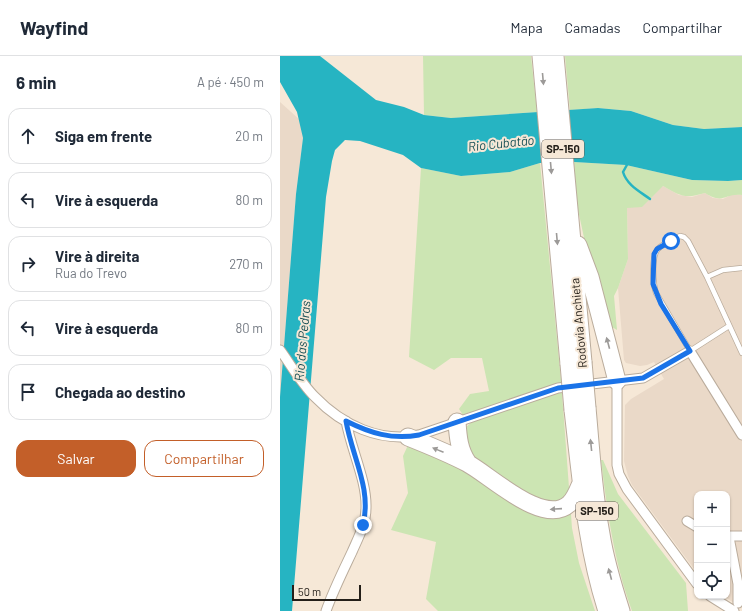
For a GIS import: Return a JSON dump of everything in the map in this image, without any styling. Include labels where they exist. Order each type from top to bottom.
[{"type":"highway","name":"Rodovia Anchieta","points":[[541,56],[552,100],[580,409],[581,483],[592,558],[607,611]]},
{"type":"highway","name":"Rodovia Anchieta","points":[[552,100],[555,56]]},
{"type":"highway","name":"Rodovia Anchieta","points":[[561,199],[570,223],[576,363]]},
{"type":"highway","points":[[570,223],[590,277],[617,381]]},
{"type":"highway","name":"Rodovia Anchieta","points":[[580,409],[601,534],[610,574],[621,611]]},
{"type":"highway","points":[[457,422],[459,444],[468,463]]},
{"type":"highway","points":[[408,437],[468,463],[525,501],[542,508],[558,510],[568,506],[572,502],[581,483]]},
{"type":"street","points":[[280,350],[321,403],[346,421],[368,431],[389,437],[408,437],[419,435],[558,388],[643,378],[690,351],[742,435]]},
{"type":"street","points":[[617,381],[616,456],[619,474],[627,489],[694,580]]},
{"type":"street","points":[[326,611],[366,516],[363,484],[349,439],[346,421]]},
{"type":"street","points":[[687,521],[694,525]]},
{"type":"street","points":[[730,536],[742,536]]},
{"type":"street","points":[[717,599],[736,607],[738,584],[730,546]]},
{"type":"lane","points":[[730,326],[690,351],[656,293],[653,284],[654,254],[657,249],[680,236],[684,237],[688,241],[707,277],[730,326],[742,353]]},
{"type":"lane","points":[[707,277],[724,270],[742,268]]},
{"type":"shaded area","points":[[280,102],[300,120],[303,138],[296,194],[280,397]]},
{"type":"shaded area","points":[[663,186],[679,195],[692,197],[705,193],[713,198],[723,199],[733,194],[742,195],[742,608],[728,599],[730,599],[730,491],[694,491],[694,569],[632,485],[628,476],[624,461],[625,405],[631,399],[664,379],[654,362],[640,366],[626,363],[624,360],[618,288],[628,259],[627,208]]},
{"type":"green space","points":[[423,56],[531,56],[537,112],[451,118],[424,115]]},
{"type":"green space","points":[[565,56],[742,56],[742,127],[704,129],[673,125],[631,111],[598,108],[570,110]]},
{"type":"green space","points":[[574,162],[626,165],[692,180],[742,180],[742,195],[716,198],[705,193],[692,196],[683,196],[663,186],[642,207],[627,208],[628,259],[614,296],[617,330],[612,327],[597,276],[586,247],[577,205]]},
{"type":"green space","points":[[540,163],[561,380],[572,528],[579,563],[595,611],[438,611],[426,599],[436,542],[391,530],[408,493],[403,456],[409,443],[468,450],[466,427],[473,421],[470,412],[463,415],[459,409],[470,394],[489,391],[482,358],[451,358],[434,370],[409,357],[421,168],[461,176],[510,172]]},
{"type":"green space","points":[[601,460],[603,460],[618,494],[686,583],[688,611],[632,611],[620,574],[616,555]]},
{"type":"water","points":[[280,56],[320,56],[376,100],[404,107],[424,115],[451,118],[598,108],[631,111],[673,125],[704,129],[742,127],[742,180],[728,181],[692,180],[626,165],[574,162],[540,163],[510,172],[461,176],[421,168],[403,155],[360,141],[345,140],[335,150],[326,197],[292,611],[280,611],[280,397],[296,194],[303,138],[297,112],[280,82]]},
{"type":"waterway","points":[[628,163],[623,172],[627,181],[650,199]]},
{"type":"route","points":[[363,525],[366,516],[365,494],[349,439],[346,421],[368,431],[389,437],[399,438],[419,435],[558,388],[637,380],[649,376],[690,351],[661,304],[653,284],[654,254],[657,249],[671,241]]},
{"type":"water label","name":"Rio Cubatão","points":[[501,143]]},
{"type":"water label","name":"Rio das Pedras","points":[[302,341]]}]
